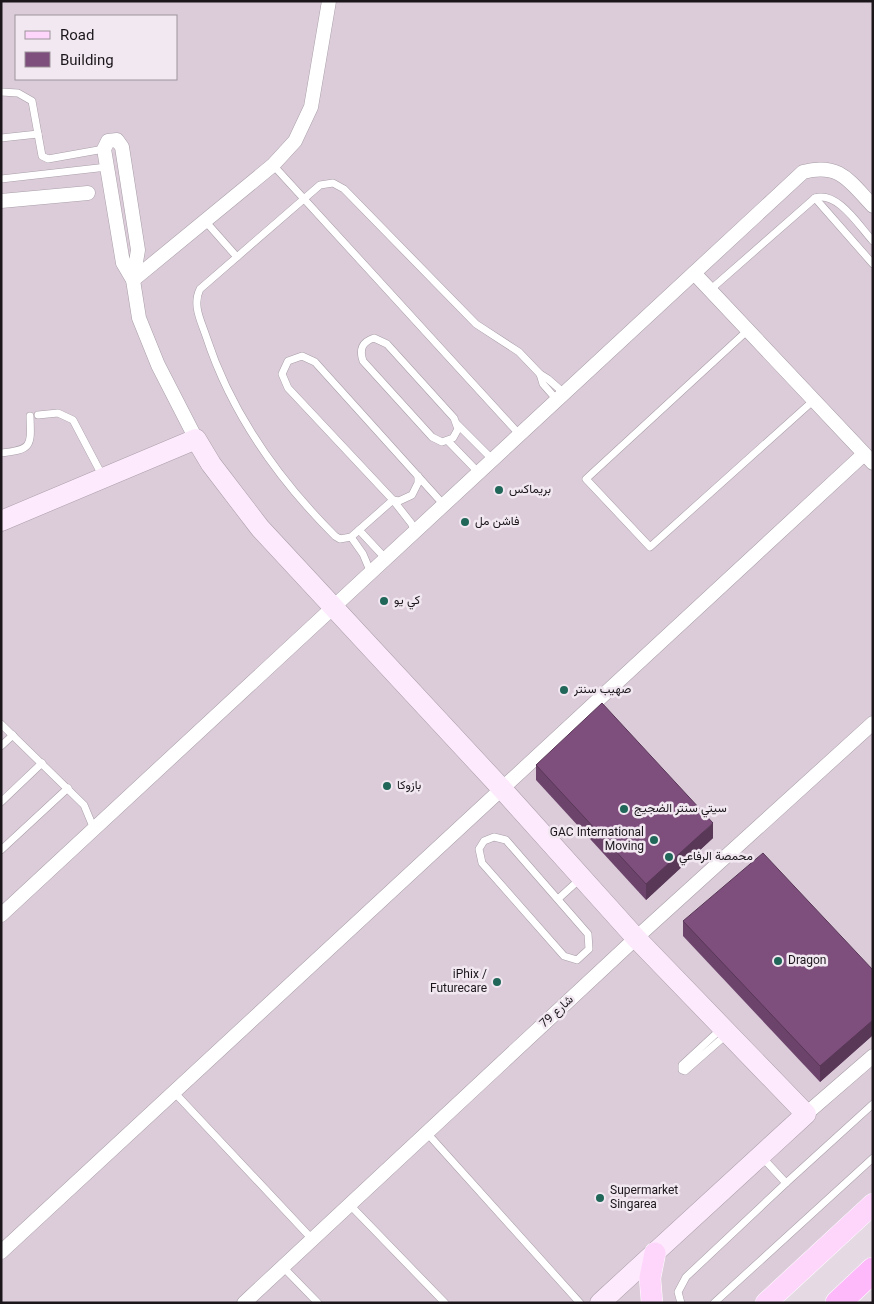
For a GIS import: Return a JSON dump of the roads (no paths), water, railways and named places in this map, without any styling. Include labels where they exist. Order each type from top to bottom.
[{"type":"highway","points":[[838,1303],[873,1270]]},
{"type":"main road","points":[[766,1303],[873,1204]]},
{"type":"main road","points":[[652,1303],[650,1278],[655,1253]]},
{"type":"street","points":[[133,280],[206,222],[273,165],[295,141],[311,107],[328,1]]},
{"type":"street","points":[[133,280],[123,263],[104,149],[108,141],[112,139],[117,140],[122,147],[138,250],[133,280],[139,318],[169,388],[211,464],[260,528],[636,938],[806,1114]]},
{"type":"street","points":[[1,915],[803,172],[818,168],[834,171],[847,179],[873,206]]},
{"type":"street","points":[[1,201],[88,193]]},
{"type":"street","points":[[1,1252],[502,790],[868,459],[694,273]]},
{"type":"street","points":[[1,521],[196,439]]},
{"type":"street","name":"شارع 79","points":[[244,1303],[636,938],[873,723]]},
{"type":"street","points":[[600,1303],[806,1114],[873,1056]]},
{"type":"lane","points":[[1,92],[18,93],[32,101],[42,156],[48,159],[104,149]]},
{"type":"lane","points":[[1,138],[38,134]]},
{"type":"lane","points":[[273,165],[520,435]]},
{"type":"lane","points":[[1,179],[107,167]]},
{"type":"lane","points":[[392,500],[351,537],[340,539],[335,536],[288,486],[244,421],[218,368],[196,300],[200,289],[320,185],[333,183],[339,185],[476,324],[497,340],[519,352],[540,374],[543,384],[561,397]]},
{"type":"lane","points":[[710,290],[815,198],[826,197],[836,201],[873,241]]},
{"type":"lane","points":[[815,198],[873,264]]},
{"type":"lane","points":[[206,222],[237,257]]},
{"type":"lane","points":[[748,330],[586,479],[650,547],[814,400]]},
{"type":"lane","points":[[457,424],[456,434],[448,441],[442,442],[432,437],[369,368],[360,354],[362,346],[374,338],[381,339],[387,344],[457,424],[492,460]]},
{"type":"lane","points":[[416,532],[392,500],[288,388],[282,374],[288,361],[302,356],[315,362],[444,506]]},
{"type":"lane","points":[[38,415],[58,413],[73,420],[104,478]]},
{"type":"lane","points":[[1,453],[18,452],[27,447],[31,439],[30,416]]},
{"type":"lane","points":[[448,441],[479,474]]},
{"type":"lane","points":[[392,500],[399,501],[412,495],[416,490],[418,476]]},
{"type":"lane","points":[[359,530],[386,559]]},
{"type":"lane","points":[[351,537],[363,554],[372,573]]},
{"type":"lane","points":[[1,724],[68,788],[89,812],[94,830]]},
{"type":"lane","points":[[1,746],[13,735]]},
{"type":"lane","points":[[1,802],[42,763]]},
{"type":"lane","points":[[1,850],[68,788]]},
{"type":"lane","points":[[494,837],[506,840],[558,899],[588,934],[590,940],[589,949],[577,960],[564,956],[482,864],[479,850],[484,841],[494,837]]},
{"type":"lane","points":[[558,899],[582,878]]},
{"type":"lane","points":[[725,1030],[687,1070],[682,1070],[682,1065],[725,1030]]},
{"type":"lane","points":[[174,1092],[312,1239]]},
{"type":"lane","points":[[681,1303],[678,1292],[686,1277],[873,1104]]},
{"type":"lane","points":[[427,1133],[580,1303]]},
{"type":"lane","points":[[761,1156],[786,1183]]},
{"type":"lane","points":[[714,1303],[873,1158]]},
{"type":"lane","points":[[350,1205],[445,1303]]},
{"type":"lane","points":[[283,1267],[318,1303]]},
{"type":"place","name":"بريماكس","points":[[499,490]]},
{"type":"place","name":"فاشن مل","points":[[465,522]]},
{"type":"place","name":"كي يو","points":[[384,601]]},
{"type":"place","name":"صهيب سنتر","points":[[564,690]]},
{"type":"place","name":"بازوكا","points":[[387,786]]},
{"type":"place","name":"سيتي سنتر الضجيج","points":[[624,809]]},
{"type":"place","name":"GAC International Moving","points":[[654,840]]},
{"type":"place","name":"محمصة الرفاعي","points":[[669,857]]},
{"type":"place","name":"Dragon","points":[[778,961]]},
{"type":"place","name":"iPhix / Futurecare","points":[[497,982]]},
{"type":"place","name":"Supermarket Singarea","points":[[600,1198]]}]
